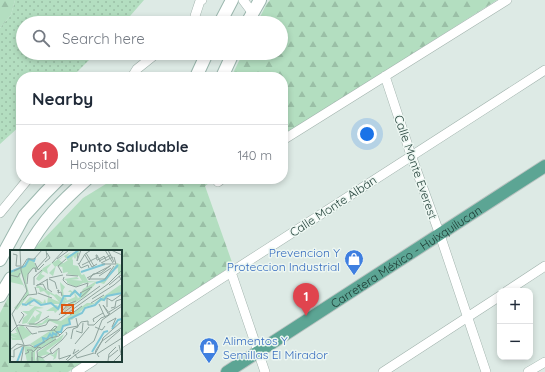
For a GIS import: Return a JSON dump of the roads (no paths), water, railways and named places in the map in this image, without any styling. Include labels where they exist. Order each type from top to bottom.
[{"type":"main road","name":"Carretera México - Huixquilucan","points":[[227,372],[545,166]]},
{"type":"street","points":[[195,16],[200,1],[202,0]]},
{"type":"street","points":[[224,16],[232,0]]},
{"type":"street","points":[[243,0],[249,16]]},
{"type":"street","points":[[251,16],[260,0]]},
{"type":"street","points":[[288,137],[507,0]]},
{"type":"street","points":[[135,72],[148,60]]},
{"type":"street","points":[[198,72],[204,60]]},
{"type":"street","points":[[224,72],[228,60]]},
{"type":"street","name":"Calle Monte Albán","points":[[122,342],[545,70]]},
{"type":"street","name":"Calle Monte Everest","points":[[385,76],[486,372]]},
{"type":"street","points":[[0,213],[24,184]]},
{"type":"street","points":[[0,260],[24,216],[54,184]]},
{"type":"street","points":[[27,250],[43,223],[63,200],[81,184]]},
{"type":"street","points":[[512,288],[545,266]]},
{"type":"street","points":[[231,272],[265,372]]},
{"type":"street","points":[[0,296],[10,280]]},
{"type":"street","points":[[383,372],[497,298]]},
{"type":"street","points":[[76,372],[91,362]]},
{"type":"street","points":[[528,372],[545,362]]},
{"type":"place","name":"Prevencion Y Proteccion Industrial","points":[[354,276]]},
{"type":"place","name":"Punto Saludable","points":[[306,316]]},
{"type":"place","name":"Alimentos Y Semillas El Mirador","points":[[209,364]]}]
